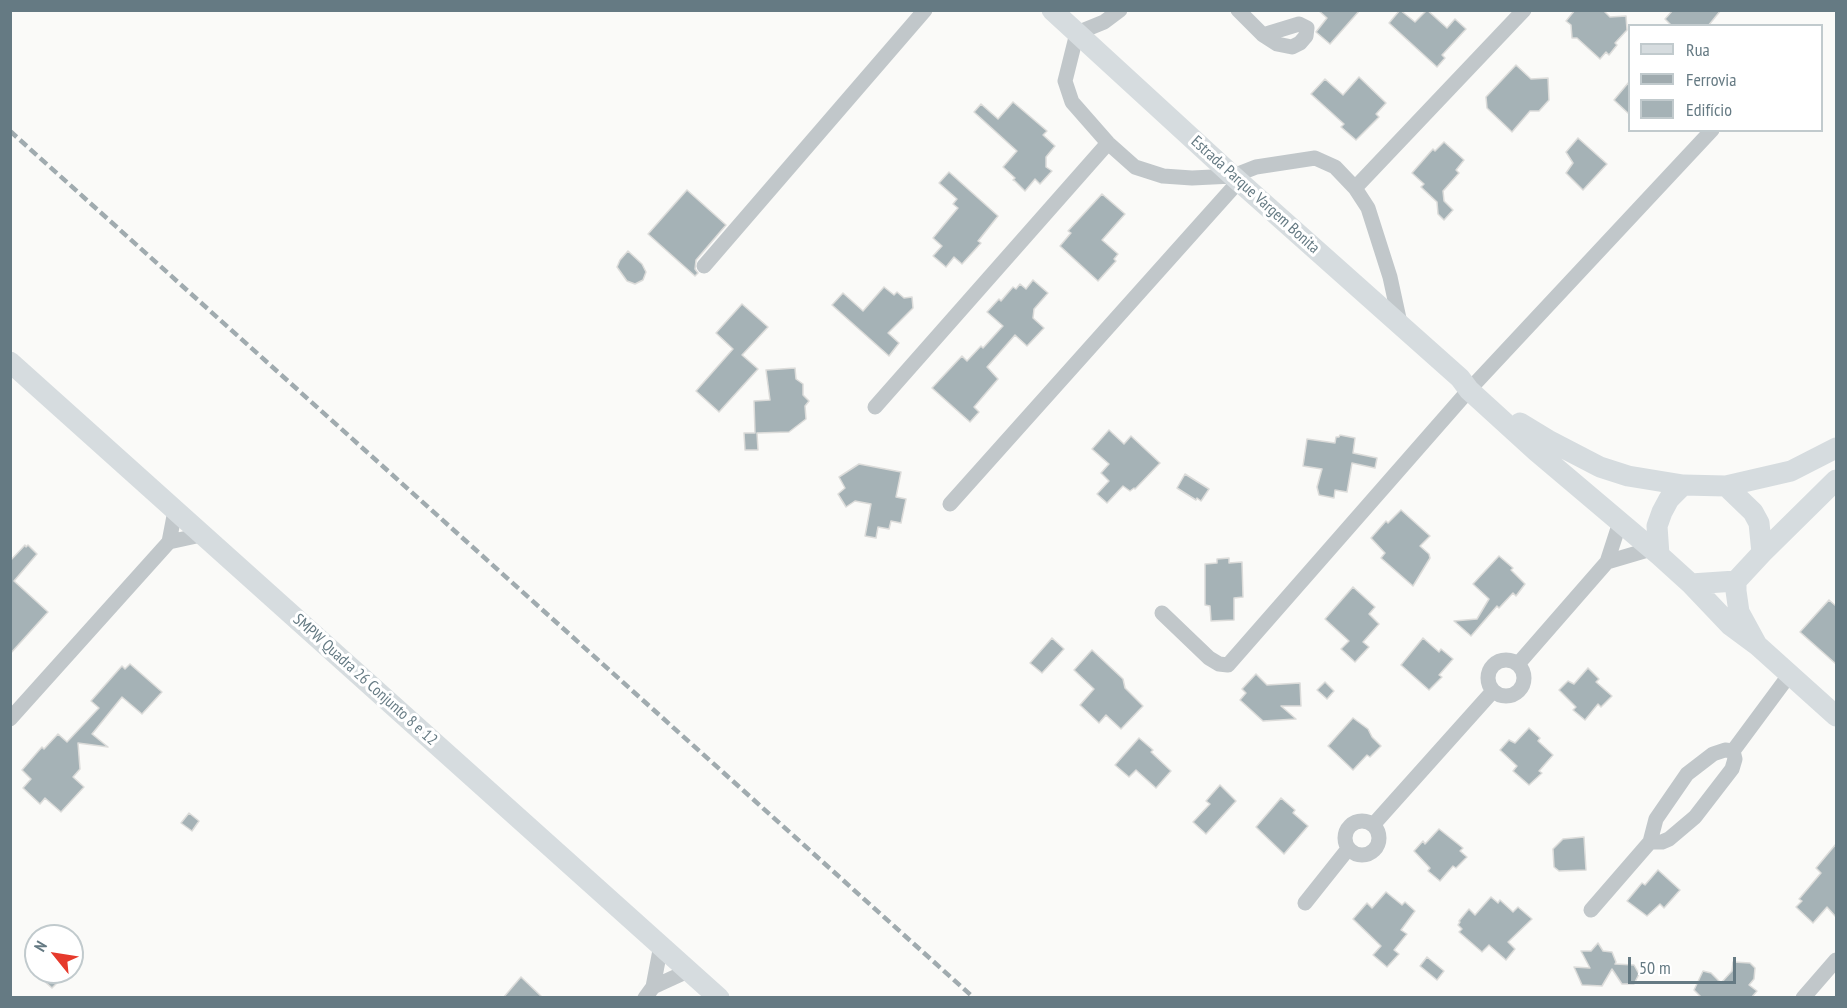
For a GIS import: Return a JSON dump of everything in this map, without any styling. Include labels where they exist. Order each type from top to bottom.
[{"type":"main road","name":"Estrada Parque Vargem Bonita","points":[[1052,10],[1236,178],[1468,384],[1536,451],[1655,552]]},
{"type":"main road","name":"SMPW Quadra 26 Conjunto 8 e 12","points":[[10,362],[690,970],[718,998]]},
{"type":"main road","name":"Estrada Parque Vargem Bonita","points":[[1468,384],[1524,426],[1600,467],[1628,476],[1683,485]]},
{"type":"main road","points":[[1836,448],[1791,471],[1726,486],[1683,485],[1669,500],[1659,519],[1655,552],[1691,584],[1730,625],[1757,645],[1836,716]]},
{"type":"main road","points":[[1757,645],[1739,612],[1736,601],[1736,581],[1836,480]]},
{"type":"main road","points":[[1726,486],[1753,512],[1759,523],[1762,553]]},
{"type":"main road","points":[[1691,584],[1736,581]]},
{"type":"street","points":[[704,266],[925,10]]},
{"type":"street","points":[[1120,10],[1104,22],[1077,33],[1065,81],[1072,102],[1108,143],[1135,166],[1162,176],[1236,178]]},
{"type":"street","points":[[1238,10],[1263,35]]},
{"type":"street","points":[[1355,188],[1524,10]]},
{"type":"street","points":[[1162,613],[1209,658],[1219,664],[1228,665],[1468,384],[1710,132]]},
{"type":"street","points":[[875,407],[1108,143]]},
{"type":"street","points":[[950,504],[1236,178],[1256,167],[1315,158],[1335,167],[1355,188],[1368,208],[1390,277],[1400,323]]},
{"type":"street","points":[[10,719],[169,542],[175,511]]},
{"type":"street","points":[[1518,664],[1607,562],[1620,522]]},
{"type":"street","points":[[169,542],[201,535]]},
{"type":"street","points":[[1607,562],[1655,552]]},
{"type":"street","points":[[1502,660],[1518,664],[1524,680],[1519,690],[1504,695],[1493,691],[1488,681],[1492,665],[1502,660]]},
{"type":"street","points":[[1733,751],[1790,674]]},
{"type":"street","points":[[1373,825],[1493,691]]},
{"type":"street","points":[[1591,910],[1650,842],[1656,819],[1687,774],[1713,754],[1725,750],[1733,751]]},
{"type":"street","points":[[1650,842],[1662,843],[1695,817],[1732,769],[1735,759],[1733,751]]},
{"type":"street","points":[[1363,821],[1373,825],[1379,836],[1376,848],[1366,855],[1353,853],[1348,849],[1345,838],[1352,824],[1363,821]]},
{"type":"street","points":[[1305,903],[1348,849]]},
{"type":"street","points":[[649,992],[661,945]]},
{"type":"street","points":[[1803,998],[1836,960]]},
{"type":"street","points":[[649,992],[690,970]]},
{"type":"building","points":[[1318,10],[1360,10],[1330,44],[1316,32],[1327,18]]},
{"type":"building","points":[[1400,10],[1415,22],[1427,10],[1447,28],[1455,19],[1466,29],[1442,55],[1445,58],[1437,67],[1389,23]]},
{"type":"building","points":[[1575,10],[1603,10],[1610,17],[1626,16],[1627,30],[1615,43],[1617,45],[1609,55],[1606,52],[1600,59],[1577,38],[1572,38],[1571,25],[1566,21]]},
{"type":"building","points":[[1673,10],[1721,10],[1710,24],[1670,24],[1665,19]]},
{"type":"building","points":[[1516,65],[1531,79],[1548,78],[1549,100],[1539,111],[1530,111],[1512,132],[1487,108],[1486,97]]},
{"type":"building","points":[[1359,77],[1386,103],[1376,114],[1379,117],[1356,140],[1341,127],[1344,124],[1311,94],[1325,79],[1343,95]]},
{"type":"building","points":[[1628,83],[1628,113],[1614,100]]},
{"type":"building","points":[[1013,102],[1047,131],[1043,135],[1055,146],[1046,157],[1046,167],[1052,171],[1040,184],[1035,179],[1025,191],[1003,167],[1017,151],[974,112],[981,104],[998,119]]},
{"type":"building","points":[[1578,138],[1607,164],[1583,190],[1566,173],[1573,163],[1566,152]]},
{"type":"building","points":[[1444,142],[1464,160],[1456,170],[1459,173],[1443,191],[1444,201],[1453,210],[1444,220],[1438,214],[1437,202],[1421,187],[1424,184],[1412,173],[1433,149],[1435,151]]},
{"type":"building","points":[[949,172],[998,216],[978,241],[981,243],[962,264],[954,257],[946,267],[933,256],[942,246],[933,238],[958,208],[953,204],[957,199],[939,183]]},
{"type":"building","points":[[687,190],[726,225],[696,260],[695,269],[698,273],[695,276],[648,234]]},
{"type":"building","points":[[1102,194],[1125,214],[1102,240],[1118,254],[1114,259],[1116,261],[1098,281],[1060,246],[1071,233],[1068,231]]},
{"type":"building","points":[[628,251],[642,264],[646,272],[643,280],[635,284],[627,281],[617,267]]},
{"type":"building","points":[[1033,280],[1048,293],[1034,309],[1033,318],[1044,328],[1027,346],[1015,335],[987,367],[998,379],[974,407],[979,412],[970,422],[932,388],[962,356],[967,361],[981,346],[983,348],[1003,326],[987,312],[999,299],[1001,301],[1013,287],[1016,289],[1020,284],[1026,289]]},
{"type":"building","points":[[884,287],[894,295],[897,292],[904,298],[912,297],[913,308],[888,333],[899,343],[889,356],[832,305],[843,293],[863,311]]},
{"type":"building","points":[[742,304],[768,327],[742,355],[758,369],[719,412],[696,391],[733,349],[716,333]]},
{"type":"building","points":[[795,368],[796,379],[803,384],[803,395],[809,401],[805,406],[806,419],[789,432],[757,433],[758,450],[745,450],[744,433],[755,433],[754,401],[770,400],[766,370]]},
{"type":"building","points":[[1109,430],[1124,444],[1131,436],[1160,463],[1135,489],[1130,491],[1123,486],[1107,503],[1097,494],[1109,481],[1101,473],[1109,464],[1092,449]]},
{"type":"building","points":[[1340,435],[1355,438],[1353,453],[1377,458],[1375,468],[1352,463],[1347,492],[1335,490],[1334,498],[1319,495],[1317,487],[1322,469],[1303,466],[1307,439],[1335,443],[1336,437]]},
{"type":"building","points":[[859,464],[901,472],[896,497],[906,499],[901,523],[891,521],[889,529],[878,527],[876,538],[865,536],[871,504],[855,501],[846,507],[838,494],[845,488],[839,477]]},
{"type":"building","points":[[1185,474],[1209,489],[1201,501],[1177,488]]},
{"type":"building","points":[[1401,510],[1430,536],[1420,546],[1430,558],[1413,586],[1381,558],[1385,553],[1371,538],[1386,521],[1388,523]]},
{"type":"building","points":[[25,545],[37,554],[14,581],[48,612],[10,654],[10,561]]},
{"type":"building","points":[[1499,556],[1513,568],[1511,570],[1525,584],[1516,596],[1513,593],[1499,608],[1497,606],[1471,636],[1454,621],[1477,619],[1489,599],[1473,584]]},
{"type":"building","points":[[1229,558],[1229,563],[1242,562],[1243,597],[1234,598],[1234,620],[1211,621],[1210,606],[1205,605],[1205,564],[1217,563],[1217,559]]},
{"type":"building","points":[[1353,587],[1375,607],[1369,614],[1379,624],[1363,642],[1369,647],[1355,662],[1341,649],[1349,641],[1325,619]]},
{"type":"building","points":[[1829,600],[1836,606],[1836,664],[1800,632]]},
{"type":"building","points":[[1052,638],[1064,649],[1042,673],[1030,663]]},
{"type":"building","points":[[1423,638],[1439,652],[1441,649],[1453,659],[1439,675],[1442,677],[1429,690],[1401,665]]},
{"type":"building","points":[[1092,650],[1123,679],[1125,688],[1143,706],[1121,729],[1106,715],[1099,723],[1080,705],[1094,689],[1074,670]]},
{"type":"building","points":[[130,664],[162,692],[142,714],[122,697],[92,734],[108,747],[78,743],[80,769],[73,777],[84,787],[61,812],[45,798],[40,804],[23,788],[31,779],[22,770],[42,747],[44,749],[58,734],[67,742],[99,708],[91,701],[122,666],[125,669]]},
{"type":"building","points":[[1588,668],[1599,679],[1596,682],[1612,696],[1601,707],[1598,704],[1585,720],[1573,710],[1576,707],[1559,690],[1568,681],[1574,684]]},
{"type":"building","points":[[1256,674],[1267,685],[1300,683],[1301,706],[1281,706],[1296,719],[1263,721],[1240,700],[1246,693],[1242,689]]},
{"type":"building","points":[[1325,682],[1334,691],[1327,699],[1317,690]]},
{"type":"building","points":[[1353,718],[1368,729],[1381,746],[1370,757],[1367,755],[1353,770],[1328,746]]},
{"type":"building","points":[[1529,728],[1540,738],[1538,741],[1553,755],[1539,771],[1542,773],[1529,785],[1513,771],[1517,766],[1500,750],[1509,740],[1515,743]]},
{"type":"building","points":[[1139,738],[1171,771],[1156,788],[1136,770],[1129,777],[1115,765]]},
{"type":"building","points":[[1220,785],[1236,801],[1206,834],[1193,822],[1210,804],[1206,801]]},
{"type":"building","points":[[1281,798],[1308,826],[1284,854],[1256,827]]},
{"type":"building","points":[[189,813],[199,821],[192,831],[181,823]]},
{"type":"building","points":[[1439,829],[1463,848],[1460,851],[1467,857],[1456,868],[1453,866],[1440,881],[1428,871],[1430,868],[1414,851],[1423,841],[1425,844]]},
{"type":"building","points":[[1584,837],[1586,870],[1559,871],[1554,867],[1553,849],[1563,839]]},
{"type":"building","points":[[1836,844],[1836,917],[1827,907],[1813,923],[1796,907],[1802,901],[1799,899],[1821,873],[1816,868]]},
{"type":"building","points":[[1658,870],[1680,890],[1664,908],[1660,904],[1647,916],[1627,901],[1642,883],[1645,885]]},
{"type":"building","points":[[1386,892],[1402,905],[1405,902],[1415,911],[1401,930],[1407,934],[1394,950],[1399,954],[1387,967],[1373,955],[1381,946],[1353,919],[1367,903],[1372,908]]},
{"type":"building","points":[[1491,897],[1498,903],[1500,900],[1513,912],[1518,907],[1532,919],[1508,942],[1515,949],[1506,960],[1489,945],[1482,952],[1459,932],[1462,929],[1458,925],[1459,921],[1469,909],[1475,915]]},
{"type":"building","points":[[1598,943],[1603,951],[1612,952],[1615,964],[1634,965],[1639,974],[1634,984],[1622,984],[1612,969],[1602,986],[1582,985],[1574,967],[1590,968],[1581,951],[1591,951]]},
{"type":"building","points":[[1427,957],[1444,971],[1437,980],[1420,966]]},
{"type":"building","points":[[1733,962],[1750,963],[1755,968],[1754,979],[1749,985],[1757,991],[1751,998],[1702,998],[1694,990],[1703,971],[1711,973],[1721,983],[1732,971]]},
{"type":"building","points":[[521,977],[543,998],[503,998]]},
{"type":"railway","points":[[10,131],[974,998]]}]
